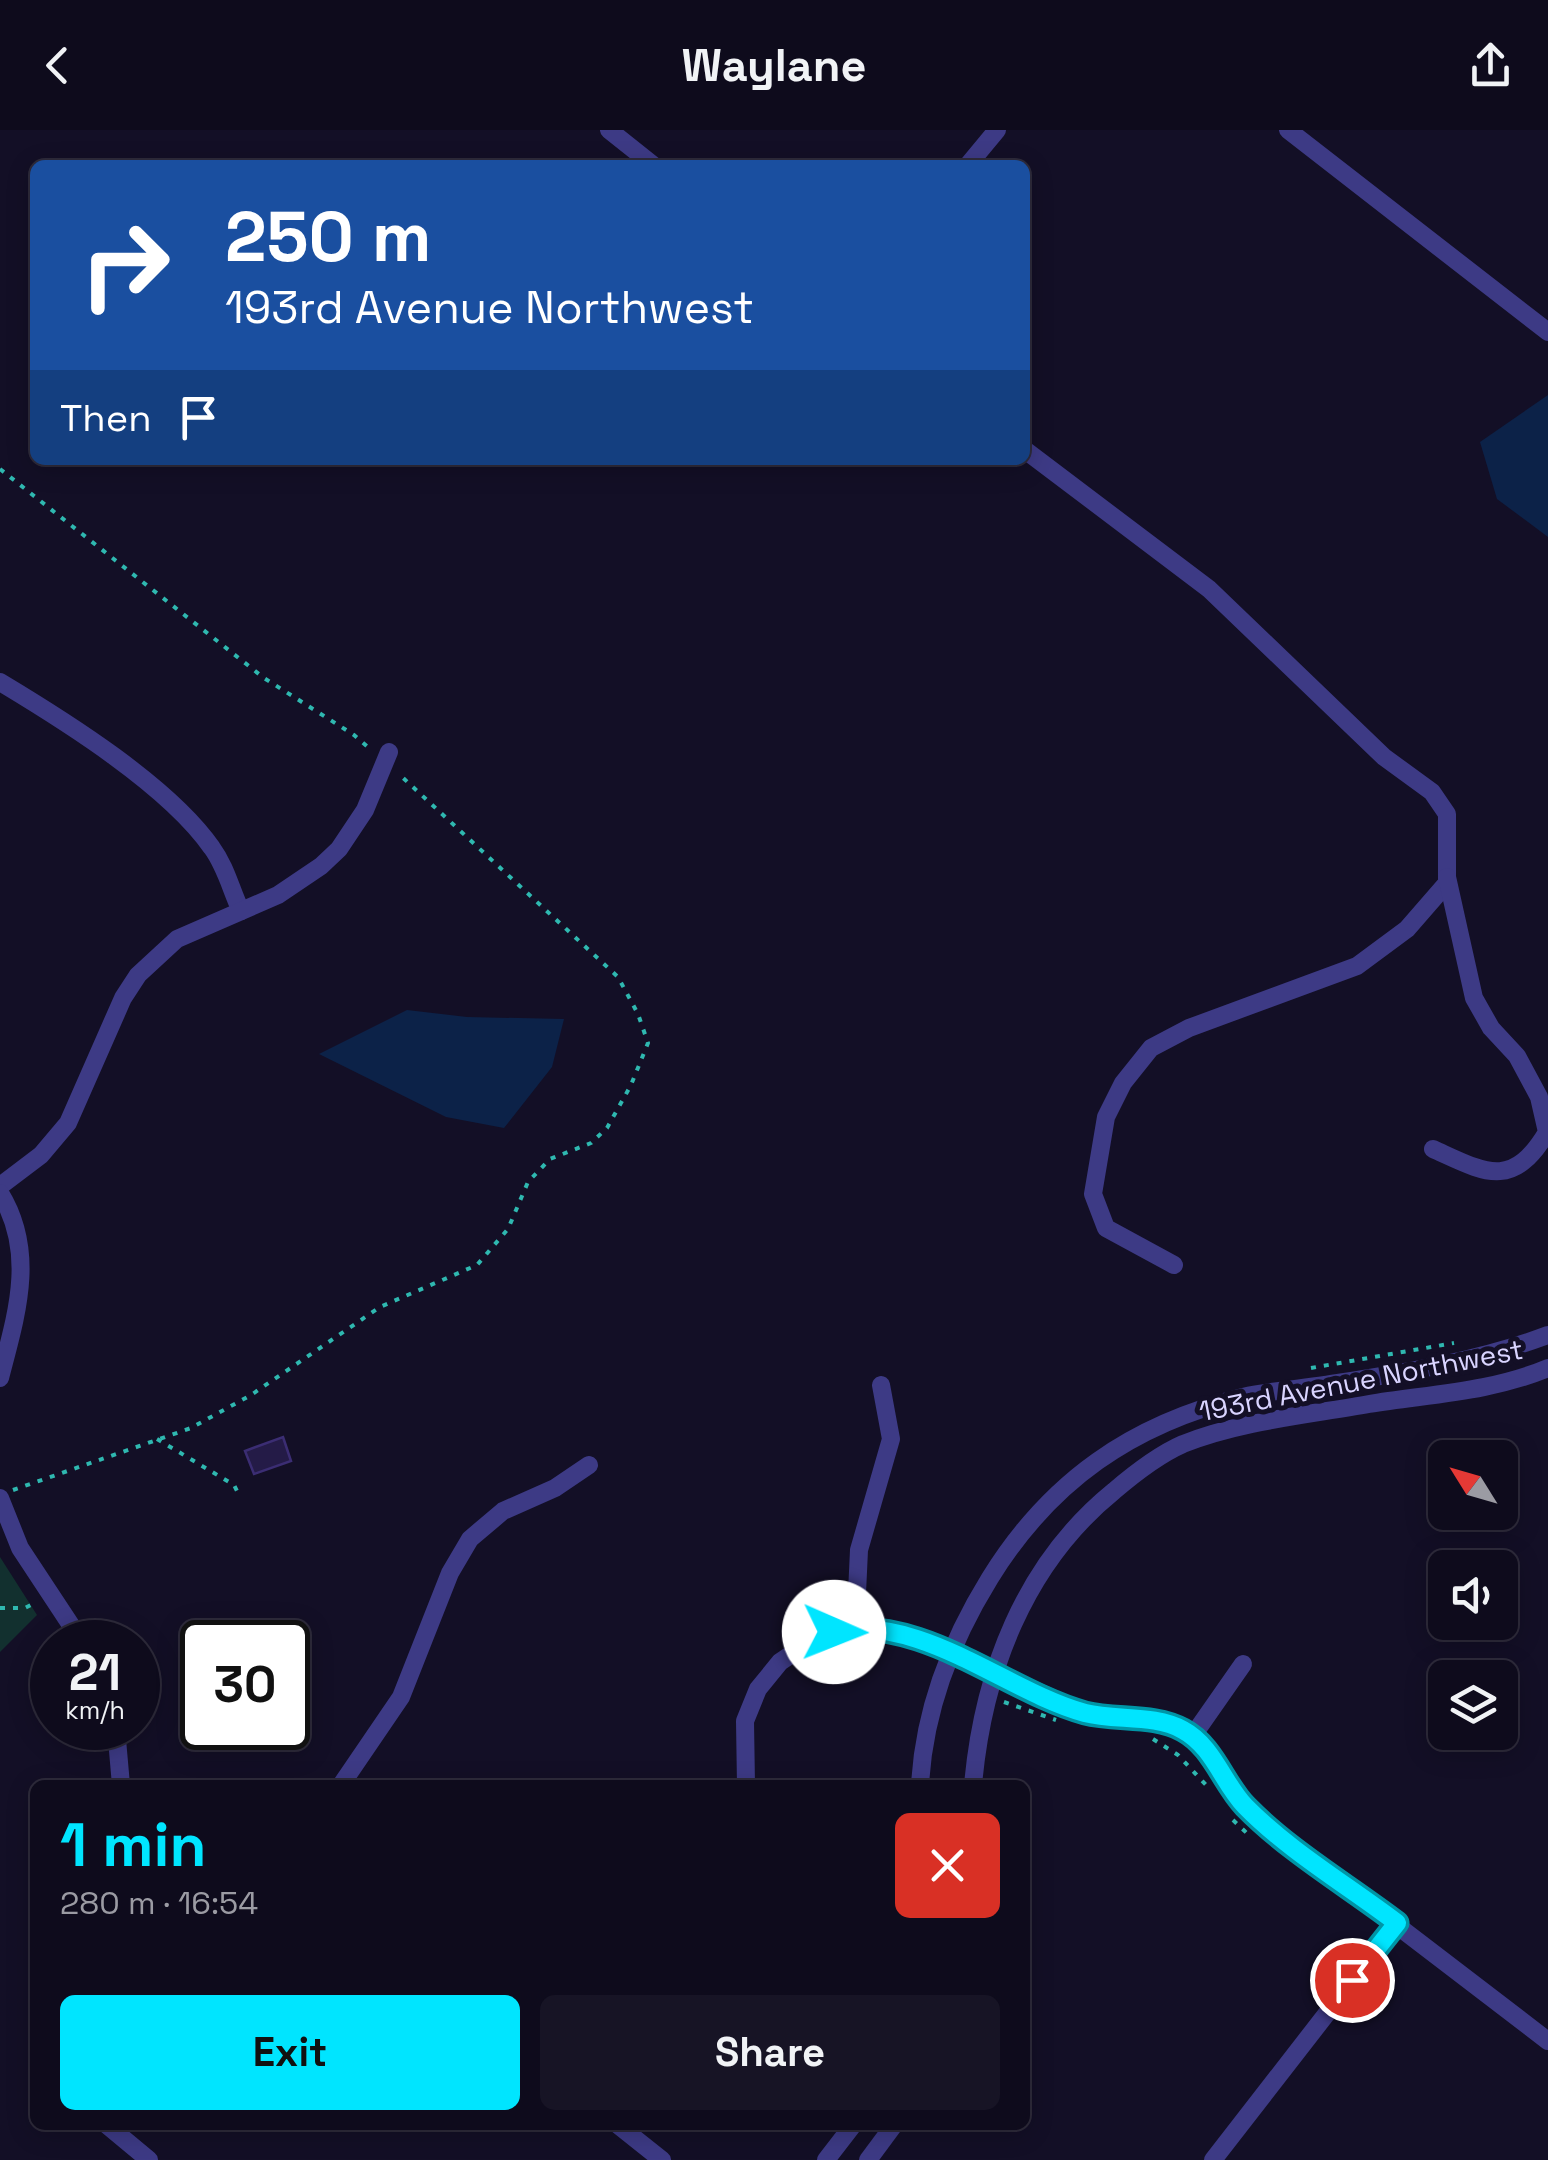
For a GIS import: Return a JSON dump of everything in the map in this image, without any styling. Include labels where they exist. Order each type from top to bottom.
[{"type":"street","points":[[609,130],[647,160]]},
{"type":"street","points":[[972,160],[996,130]]},
{"type":"street","points":[[1288,130],[1548,332]]},
{"type":"street","points":[[1030,454],[1210,589],[1384,756],[1432,792],[1447,814],[1446,884],[1407,929],[1357,966],[1188,1028],[1151,1048],[1123,1083],[1106,1117],[1093,1194],[1106,1228],[1174,1265]]},
{"type":"street","points":[[0,682],[110,754],[183,814],[225,869],[241,911]]},
{"type":"street","points":[[0,1378],[18,1308],[22,1266],[14,1222],[0,1190],[41,1155],[68,1123],[138,975],[177,939],[301,882],[339,849],[365,810],[389,752]]},
{"type":"street","points":[[1434,1149],[1485,1172],[1515,1168],[1535,1151],[1546,1132],[1539,1097],[1517,1056],[1491,1028],[1474,998],[1446,874]]},
{"type":"street","name":"193rd Avenue Northwest","points":[[921,1780],[929,1719],[951,1652],[1000,1561],[1042,1506],[1090,1466],[1136,1436],[1246,1396],[1426,1368],[1484,1356],[1548,1335]]},
{"type":"street","name":"193rd Avenue Northwest","points":[[974,1780],[979,1732],[994,1672],[1018,1612],[1052,1556],[1097,1504],[1166,1454],[1182,1445],[1245,1427],[1461,1392],[1523,1379],[1548,1368]]},
{"type":"street","points":[[860,1626],[859,1550],[890,1439],[882,1384]]},
{"type":"street","points":[[344,1780],[401,1697],[450,1574],[470,1539],[503,1511],[555,1488],[590,1465]]},
{"type":"street","points":[[4,1495],[20,1548],[67,1620]]},
{"type":"street","points":[[746,1780],[746,1721],[758,1690],[780,1662],[808,1643],[860,1626],[951,1652],[1086,1713],[1161,1723],[1183,1730],[1202,1746],[1243,1804],[1267,1826],[1548,2041]]},
{"type":"street","points":[[1192,1738],[1244,1664]]},
{"type":"street","points":[[118,1750],[121,1780]]},
{"type":"street","points":[[1213,2160],[1397,1923]]},
{"type":"street","points":[[113,2130],[149,2160]]},
{"type":"street","points":[[624,2130],[662,2160]]},
{"type":"street","points":[[826,2160],[849,2130]]},
{"type":"street","points":[[868,2160],[890,2130]]},
{"type":"path","points":[[0,469],[264,678],[368,748]]},
{"type":"path","points":[[4,1495],[191,1428],[251,1395],[380,1307],[477,1265],[508,1229],[528,1182],[550,1159],[591,1143],[607,1128],[631,1085],[648,1043],[618,977],[400,776]]},
{"type":"path","points":[[158,1440],[234,1484],[240,1497]]},
{"type":"path","points":[[0,1608],[24,1608],[50,1596]]},
{"type":"path","points":[[994,1701],[1067,1723]]},
{"type":"path","points":[[1148,1736],[1178,1754],[1214,1793]]},
{"type":"path","points":[[1230,1815],[1252,1838]]},
{"type":"green space","points":[[0,1557],[37,1615],[0,1652]]},
{"type":"water","points":[[1548,395],[1548,537],[1497,499],[1480,442]]},
{"type":"water","points":[[407,1010],[467,1017],[564,1019],[552,1067],[504,1128],[446,1117],[319,1054]]},
{"type":"building","points":[[283,1437],[291,1461],[254,1474],[245,1451]]},
{"type":"route","points":[[834,1632],[860,1626],[919,1641],[1086,1713],[1161,1723],[1183,1730],[1202,1746],[1243,1804],[1267,1826],[1397,1923],[1352,1980]]}]
